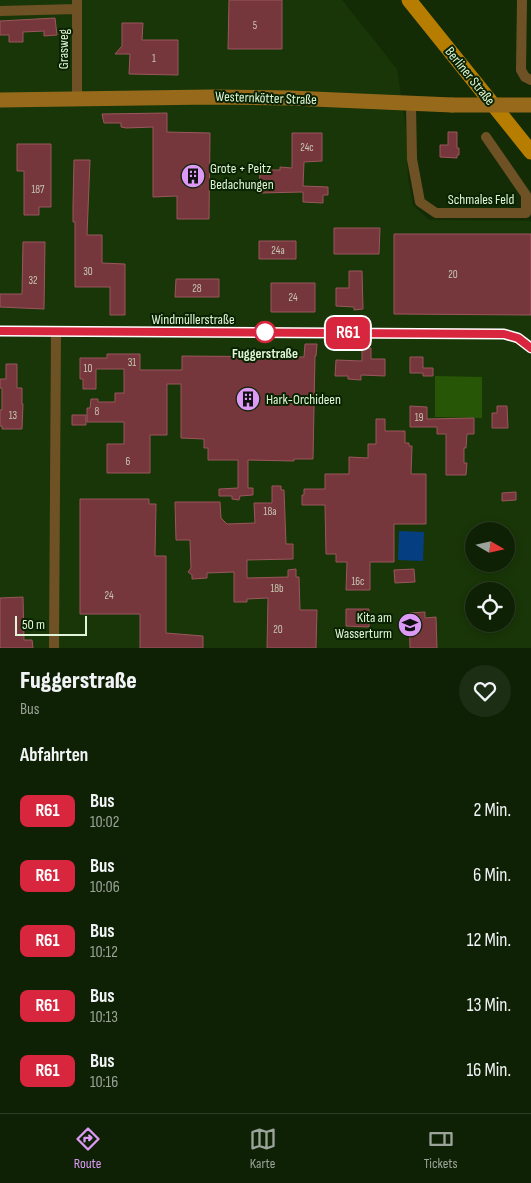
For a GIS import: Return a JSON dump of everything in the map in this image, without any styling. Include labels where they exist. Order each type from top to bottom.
[{"type":"main road","name":"Berliner Straße","points":[[409,0],[531,152]]},
{"type":"street","points":[[522,0],[521,70],[531,80]]},
{"type":"street","points":[[0,11],[77,5]]},
{"type":"street","name":"Grasweg","points":[[77,5],[77,98]]},
{"type":"street","name":"Westernkötter Straße","points":[[0,100],[221,97],[290,98],[411,105],[531,105]]},
{"type":"street","name":"Schmales Feld","points":[[411,105],[412,159],[420,202],[436,213],[526,213],[526,195],[486,136]]},
{"type":"street","name":"Windmüllerstraße","points":[[0,331],[504,334],[518,338],[531,348]]},
{"type":"street","points":[[54,648],[56,332]]},
{"type":"shaded area","points":[[0,0],[342,0],[397,69],[406,129],[408,177],[413,205],[429,220],[531,221],[531,648],[0,648]]},
{"type":"shaded area","points":[[435,376],[482,377],[482,418],[435,417]]},
{"type":"water","points":[[399,531],[424,532],[423,561],[398,560]]},
{"type":"building","points":[[229,0],[282,0],[282,49],[228,49]]},
{"type":"building","points":[[55,18],[57,35],[44,36],[44,31],[23,32],[23,42],[9,42],[9,35],[0,35],[0,21]]},
{"type":"building","points":[[122,23],[143,23],[142,40],[178,40],[178,75],[129,74],[130,54],[115,54],[122,46]]},
{"type":"building","points":[[167,113],[167,132],[210,133],[209,219],[177,219],[177,196],[153,197],[153,127],[126,128],[121,127],[121,123],[104,123],[102,114]]},
{"type":"building","points":[[448,132],[457,132],[459,155],[457,155],[457,158],[440,157],[440,145],[448,145]]},
{"type":"building","points":[[292,133],[322,133],[322,161],[304,162],[303,186],[328,187],[328,195],[323,195],[323,203],[303,202],[303,192],[259,193],[260,170],[280,170],[280,167],[292,168]]},
{"type":"building","points":[[17,144],[51,144],[51,207],[39,207],[39,215],[24,215],[24,171],[17,171]]},
{"type":"building","points":[[74,160],[90,160],[87,235],[102,235],[102,263],[125,264],[125,315],[110,315],[110,287],[75,287]]},
{"type":"building","points":[[334,228],[380,228],[379,254],[334,254]]},
{"type":"building","points":[[394,234],[531,234],[531,315],[394,314]]},
{"type":"building","points":[[259,241],[296,241],[296,259],[259,259]]},
{"type":"building","points":[[23,242],[45,242],[44,309],[0,307],[0,294],[22,294]]},
{"type":"building","points":[[349,271],[362,271],[363,309],[354,310],[354,307],[336,306],[336,288],[349,288]]},
{"type":"building","points":[[176,279],[219,279],[219,297],[175,297]]},
{"type":"building","points":[[271,283],[315,283],[315,312],[271,312]]},
{"type":"building","name":"Hark-Orchideen","points":[[305,344],[317,344],[315,356],[313,459],[294,459],[294,461],[248,460],[248,488],[253,488],[253,495],[240,496],[239,500],[232,499],[232,496],[219,496],[219,489],[238,488],[238,460],[208,460],[208,448],[204,448],[204,439],[181,438],[181,384],[167,384],[167,435],[150,435],[150,473],[107,473],[107,444],[124,444],[124,422],[87,422],[87,408],[90,408],[91,399],[98,399],[98,402],[115,402],[115,393],[124,393],[124,369],[96,369],[96,389],[83,389],[83,379],[80,379],[80,358],[107,358],[107,354],[140,354],[140,370],[182,370],[182,356],[304,357]]},
{"type":"building","points":[[362,348],[371,348],[371,359],[385,359],[385,376],[361,375],[361,380],[348,379],[348,376],[335,376],[336,360],[362,361]]},
{"type":"building","points":[[410,357],[423,357],[423,368],[433,368],[433,376],[423,376],[423,373],[410,373]]},
{"type":"building","points":[[6,364],[17,364],[17,388],[22,388],[22,429],[2,429],[2,426],[0,426],[2,388],[0,388],[0,379],[6,379]]},
{"type":"building","points":[[410,406],[427,407],[427,419],[474,418],[474,434],[467,434],[466,448],[464,448],[464,463],[467,463],[466,475],[446,475],[446,434],[437,434],[437,427],[410,427]]},
{"type":"building","points":[[497,406],[507,406],[508,428],[492,428],[492,413],[497,413]]},
{"type":"building","points":[[72,415],[86,415],[86,425],[72,425]]},
{"type":"building","points":[[376,419],[385,419],[385,431],[405,431],[405,443],[409,443],[409,446],[412,446],[411,474],[426,474],[426,524],[394,524],[394,562],[370,562],[370,590],[346,590],[347,562],[336,562],[336,554],[326,554],[325,505],[302,505],[302,495],[304,495],[304,489],[325,489],[325,474],[349,474],[349,457],[368,458],[368,444],[376,444]]},
{"type":"building","points":[[272,486],[281,486],[281,490],[284,490],[286,544],[293,544],[293,559],[247,560],[247,578],[288,577],[288,570],[296,569],[296,577],[299,577],[300,610],[317,610],[316,648],[267,648],[268,598],[247,599],[247,602],[234,602],[234,572],[207,573],[207,578],[192,579],[192,575],[188,572],[191,568],[190,540],[176,540],[175,502],[220,502],[221,518],[227,524],[255,523],[254,503],[272,503]]},
{"type":"building","points":[[516,492],[516,500],[502,501],[502,493]]},
{"type":"building","points":[[80,499],[149,499],[149,504],[156,504],[155,556],[166,556],[166,633],[203,636],[203,648],[140,648],[140,614],[80,614]]},
{"type":"building","points":[[414,569],[415,582],[395,583],[394,570]]},
{"type":"building","points":[[23,597],[24,640],[32,640],[33,648],[0,648],[0,598]]},
{"type":"building","points":[[346,609],[369,609],[369,627],[346,626]]},
{"type":"building","name":"Kita am Wasserturm","points":[[425,612],[425,618],[436,617],[437,648],[410,648],[409,613]]},
{"type":"bus line","name":"R61","points":[[0,331],[504,334],[518,338],[531,348]]},
{"type":"place","name":"Grote + Peitz Bedachungen","points":[[193,176]]},
{"type":"place","name":"Fuggerstraße","points":[[265,332]]},
{"type":"place","name":"Hark-Orchideen","points":[[248,399]]},
{"type":"place","name":"Kita am Wasserturm","points":[[410,625]]}]
